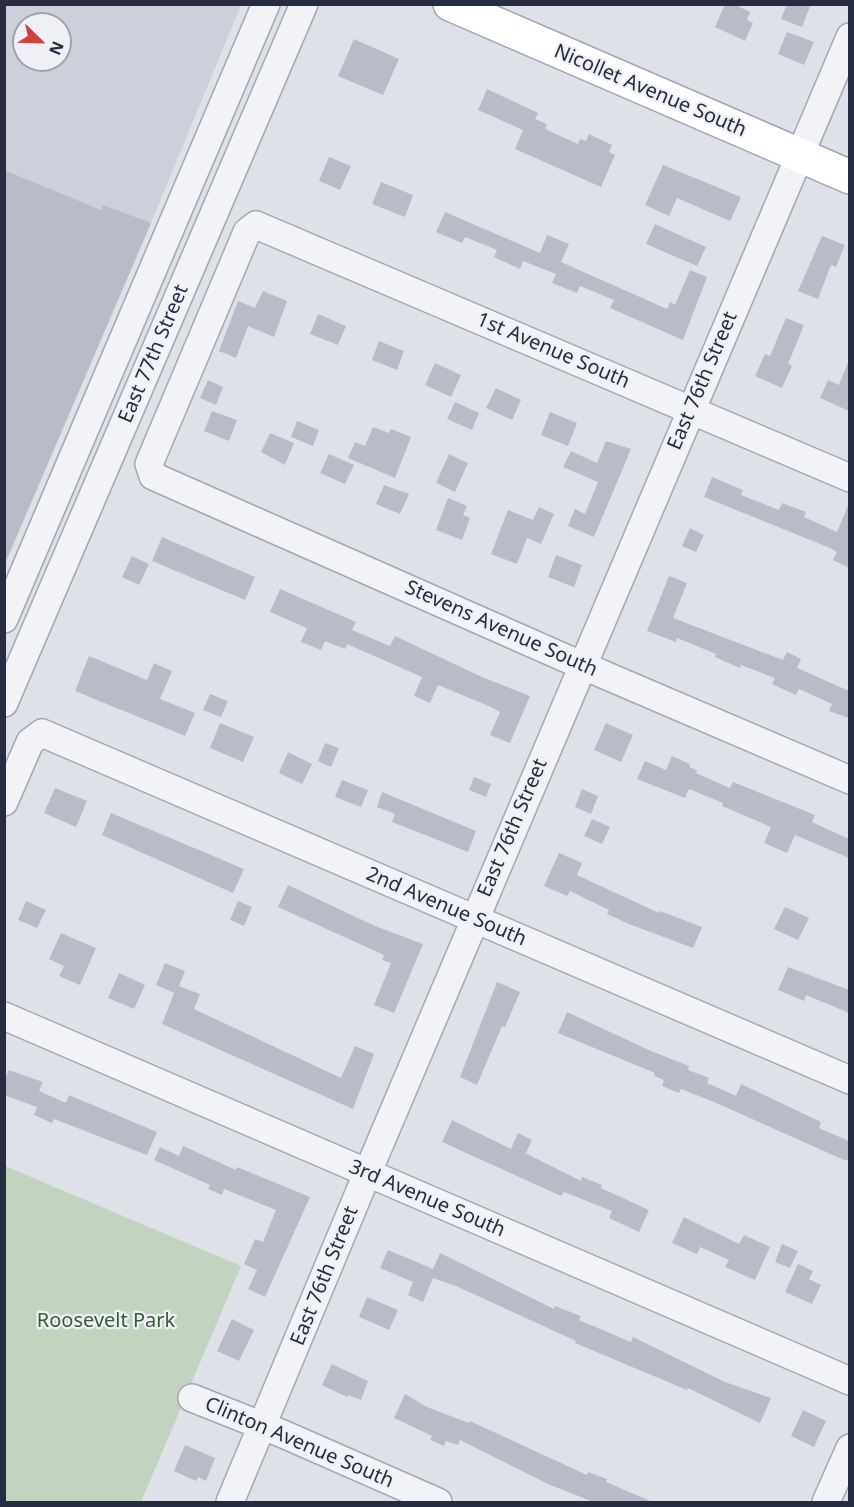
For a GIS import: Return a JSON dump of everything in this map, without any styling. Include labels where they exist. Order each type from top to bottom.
[{"type":"main road","name":"Nicollet Avenue South","points":[[450,4],[849,177]]},
{"type":"street","name":"East 77th Street","points":[[4,620],[266,4]]},
{"type":"street","name":"East 77th Street","points":[[4,703],[304,4]]},
{"type":"street","name":"East 76th Street","points":[[230,1503],[849,37]]},
{"type":"street","points":[[119,435],[126,392],[192,235],[186,225],[174,220]]},
{"type":"street","name":"1st Avenue South","points":[[153,476],[148,464],[247,232],[256,225],[849,478]]},
{"type":"street","name":"Stevens Avenue South","points":[[153,476],[849,780]]},
{"type":"street","name":"2nd Avenue South","points":[[4,802],[30,742],[42,734],[849,1080]]},
{"type":"street","name":"3rd Avenue South","points":[[4,1016],[849,1381]]},
{"type":"street","name":"Clinton Avenue South","points":[[192,1398],[438,1503]]},
{"type":"street","points":[[826,1503],[849,1448]]},
{"type":"shaded area","points":[[5,5],[241,5],[5,565]]},
{"type":"green space","name":"Roosevelt Park","points":[[5,1166],[241,1266],[141,1502],[5,1502]]},
{"type":"building","points":[[725,4],[734,4],[750,12],[747,20],[753,23],[745,41],[715,27]]},
{"type":"building","points":[[787,4],[811,4],[802,27],[781,19]]},
{"type":"building","points":[[787,32],[814,42],[804,65],[778,54]]},
{"type":"building","points":[[354,39],[399,59],[383,95],[338,76]]},
{"type":"building","points":[[487,89],[538,113],[535,119],[547,124],[545,129],[578,144],[580,139],[586,141],[589,134],[612,145],[609,152],[615,155],[601,187],[515,149],[523,130],[478,110]]},
{"type":"building","points":[[329,157],[351,166],[340,190],[319,181]]},
{"type":"building","points":[[663,165],[741,197],[730,221],[677,198],[669,216],[645,205]]},
{"type":"building","points":[[4,170],[101,210],[103,205],[151,223],[4,565]]},
{"type":"building","points":[[381,182],[413,195],[405,217],[372,204]]},
{"type":"building","points":[[445,212],[540,253],[547,235],[569,244],[561,262],[667,309],[670,302],[675,305],[690,270],[707,277],[683,340],[610,308],[614,300],[580,286],[577,293],[552,283],[556,274],[523,261],[520,269],[494,257],[497,250],[465,237],[462,243],[436,232]]},
{"type":"building","points":[[655,224],[706,247],[697,266],[646,244]]},
{"type":"building","points":[[822,236],[845,245],[836,267],[831,265],[818,299],[798,291]]},
{"type":"building","points":[[263,291],[287,301],[274,337],[248,326],[236,358],[219,351],[238,301],[255,308]]},
{"type":"building","points":[[318,314],[346,326],[338,345],[310,334]]},
{"type":"building","points":[[786,318],[804,325],[788,364],[792,366],[782,388],[755,376],[765,354],[770,356]]},
{"type":"building","points":[[379,341],[404,351],[397,370],[372,360]]},
{"type":"building","points":[[849,360],[849,411],[820,398],[828,380],[839,385]]},
{"type":"building","points":[[435,363],[461,375],[451,397],[425,385]]},
{"type":"building","points":[[208,380],[223,387],[216,405],[200,398]]},
{"type":"building","points":[[496,388],[521,400],[512,420],[486,408]]},
{"type":"building","points":[[455,402],[479,413],[472,430],[447,419]]},
{"type":"building","points":[[212,411],[237,420],[229,441],[204,431]]},
{"type":"building","points":[[550,412],[577,423],[568,446],[541,435]]},
{"type":"building","points":[[297,421],[319,430],[313,446],[291,437]]},
{"type":"building","points":[[373,427],[389,433],[391,429],[411,437],[395,478],[348,458],[355,442],[365,446]]},
{"type":"building","points":[[270,433],[294,443],[285,465],[261,452]]},
{"type":"building","points":[[606,441],[631,449],[594,537],[568,526],[575,509],[585,514],[598,482],[563,467],[571,451],[597,463]]},
{"type":"building","points":[[329,454],[354,465],[345,484],[320,473]]},
{"type":"building","points":[[449,454],[468,463],[455,492],[436,483]]},
{"type":"building","points":[[712,477],[743,490],[741,495],[779,510],[782,503],[806,512],[804,517],[837,532],[849,503],[849,568],[833,560],[837,552],[830,548],[704,497]]},
{"type":"building","points":[[384,485],[409,494],[400,514],[376,504]]},
{"type":"building","points":[[448,498],[467,506],[463,515],[470,518],[462,540],[436,530]]},
{"type":"building","points":[[539,507],[554,514],[541,544],[527,538],[517,564],[491,554],[508,510],[533,520]]},
{"type":"building","points":[[690,528],[704,535],[696,552],[682,546]]},
{"type":"building","points":[[162,537],[255,577],[245,600],[152,561]]},
{"type":"building","points":[[556,555],[582,565],[574,587],[548,577]]},
{"type":"building","points":[[132,556],[149,564],[139,585],[122,577]]},
{"type":"building","points":[[669,576],[687,583],[673,618],[783,660],[787,652],[801,659],[797,668],[849,691],[849,718],[829,711],[832,704],[799,689],[796,695],[772,684],[775,678],[741,665],[740,668],[715,657],[716,654],[677,638],[676,642],[647,631]]},
{"type":"building","points":[[280,589],[356,622],[352,630],[390,646],[395,636],[482,677],[530,696],[510,743],[490,735],[500,712],[491,707],[438,685],[430,703],[414,696],[422,677],[347,644],[345,649],[325,641],[321,650],[301,642],[307,628],[270,612]]},
{"type":"building","points":[[89,656],[147,680],[154,663],[172,671],[160,699],[195,713],[185,736],[75,691]]},
{"type":"building","points":[[210,694],[228,701],[221,717],[203,710]]},
{"type":"building","points":[[220,723],[254,737],[243,762],[210,748]]},
{"type":"building","points":[[606,723],[633,735],[621,762],[594,750]]},
{"type":"building","points":[[325,743],[339,748],[331,767],[318,761]]},
{"type":"building","points":[[288,752],[312,764],[302,784],[279,773]]},
{"type":"building","points":[[672,756],[690,764],[689,767],[697,770],[696,773],[730,788],[733,782],[815,815],[812,822],[849,839],[849,858],[795,835],[787,853],[764,843],[771,827],[722,806],[723,803],[689,789],[685,798],[637,779],[645,761],[666,770]]},
{"type":"building","points":[[474,777],[491,784],[486,797],[469,790]]},
{"type":"building","points":[[342,780],[368,790],[361,807],[335,797]]},
{"type":"building","points":[[55,788],[87,801],[76,827],[44,813]]},
{"type":"building","points":[[582,789],[598,796],[591,814],[575,807]]},
{"type":"building","points":[[382,792],[476,831],[468,852],[392,822],[395,814],[377,807]]},
{"type":"building","points":[[111,813],[244,869],[233,893],[102,835]]},
{"type":"building","points":[[592,819],[610,827],[602,844],[584,836]]},
{"type":"building","points":[[559,853],[582,863],[577,875],[659,913],[660,911],[702,927],[693,948],[607,914],[609,910],[570,891],[567,896],[544,886]]},
{"type":"building","points":[[288,885],[375,926],[423,944],[394,1013],[374,1005],[391,963],[382,960],[384,955],[278,907]]},
{"type":"building","points":[[26,901],[46,910],[37,928],[18,920]]},
{"type":"building","points":[[238,901],[252,907],[244,926],[230,920]]},
{"type":"building","points":[[785,907],[809,918],[798,940],[774,929]]},
{"type":"building","points":[[61,933],[96,948],[80,985],[59,976],[64,966],[49,959]]},
{"type":"building","points":[[165,963],[185,971],[179,986],[200,994],[194,1009],[341,1078],[355,1046],[374,1054],[353,1109],[162,1024],[174,993],[156,985]]},
{"type":"building","points":[[788,967],[849,990],[849,1013],[806,995],[804,1001],[778,990]]},
{"type":"building","points":[[119,973],[145,985],[134,1009],[108,998]]},
{"type":"building","points":[[497,982],[520,992],[505,1027],[502,1026],[477,1085],[460,1077]]},
{"type":"building","points":[[567,1012],[689,1066],[688,1070],[709,1078],[707,1083],[736,1096],[741,1084],[821,1122],[819,1128],[849,1141],[849,1160],[844,1160],[714,1102],[681,1089],[679,1093],[662,1086],[664,1080],[654,1076],[655,1073],[558,1033]]},
{"type":"building","points":[[9,1070],[43,1082],[39,1091],[66,1103],[69,1095],[157,1132],[147,1155],[54,1119],[52,1123],[34,1115],[37,1107],[4,1095],[4,1081]]},
{"type":"building","points":[[452,1120],[511,1149],[518,1133],[532,1140],[526,1153],[581,1181],[582,1177],[602,1185],[601,1188],[649,1210],[639,1232],[609,1218],[612,1211],[564,1192],[561,1196],[442,1142]]},
{"type":"building","points":[[183,1146],[236,1170],[237,1167],[310,1197],[265,1297],[248,1289],[257,1270],[244,1264],[255,1239],[263,1242],[276,1210],[224,1189],[222,1195],[208,1189],[210,1185],[154,1160],[160,1147],[179,1156]]},
{"type":"building","points":[[684,1217],[739,1244],[744,1235],[770,1247],[755,1280],[725,1267],[729,1260],[700,1247],[697,1254],[672,1243]]},
{"type":"building","points":[[782,1244],[798,1251],[790,1268],[775,1262]]},
{"type":"building","points":[[388,1250],[433,1269],[440,1253],[554,1309],[555,1306],[581,1316],[579,1320],[631,1342],[633,1337],[725,1382],[771,1398],[760,1423],[688,1388],[687,1390],[575,1343],[576,1341],[456,1286],[433,1278],[423,1302],[408,1295],[413,1282],[380,1268]]},
{"type":"building","points":[[798,1264],[813,1271],[809,1279],[821,1285],[812,1304],[785,1292]]},
{"type":"building","points":[[367,1297],[398,1310],[389,1330],[359,1317]]},
{"type":"building","points":[[232,1319],[254,1330],[239,1361],[217,1351]]},
{"type":"building","points":[[332,1364],[368,1381],[361,1400],[348,1395],[347,1397],[322,1385]]},
{"type":"building","points":[[405,1394],[427,1407],[469,1423],[470,1421],[587,1475],[588,1472],[607,1479],[606,1482],[655,1503],[596,1503],[548,1484],[460,1440],[458,1445],[446,1441],[444,1446],[430,1440],[432,1436],[394,1418]]},
{"type":"building","points":[[803,1410],[826,1421],[814,1447],[791,1436]]},
{"type":"building","points":[[185,1445],[215,1458],[206,1481],[198,1477],[196,1481],[174,1471]]}]
